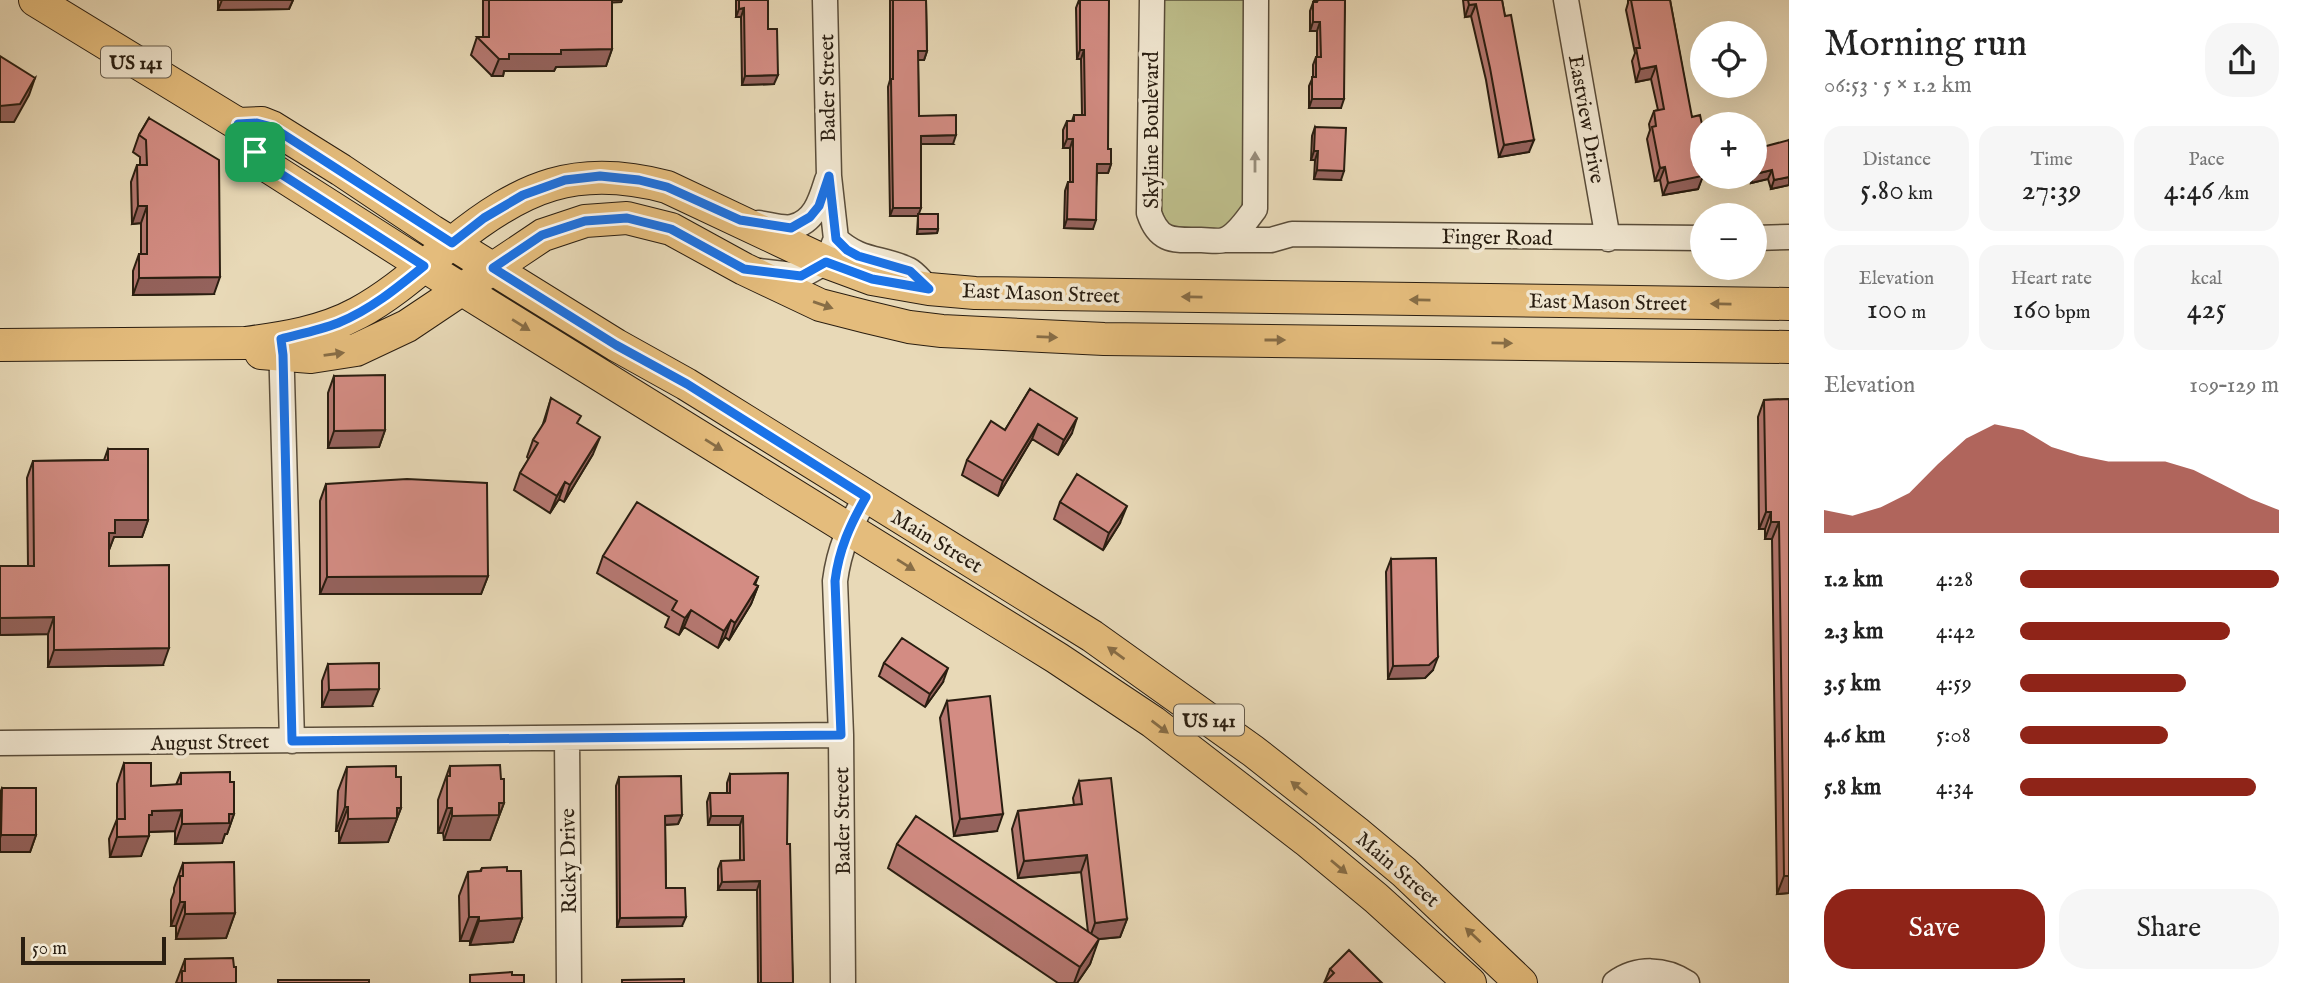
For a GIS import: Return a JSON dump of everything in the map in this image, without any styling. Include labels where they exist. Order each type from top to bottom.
[{"type":"main road","name":"Main Street","points":[[35,0],[238,124],[264,163],[424,266],[1057,658],[1153,722],[1306,839],[1470,983]]},
{"type":"main road","name":"Main Street","points":[[238,124],[257,123],[272,127],[616,345],[687,384],[1092,636],[1253,751],[1404,872],[1521,983]]},
{"type":"main road","name":"East Mason Street","points":[[282,347],[357,314],[388,295],[494,211],[523,195],[565,180],[600,176],[639,180],[667,187],[740,220],[831,251],[872,279],[929,289],[989,294],[1789,304]]},
{"type":"main road","name":"East Mason Street","points":[[0,345],[282,347],[311,357],[356,350],[397,331],[463,289],[510,254],[553,231],[585,221],[627,218],[671,229],[744,269],[820,305],[909,327],[1104,339],[1789,347]]},
{"type":"street","name":"Bader Street","points":[[825,0],[831,251]]},
{"type":"street","name":"Skyline Boulevard","points":[[1152,0],[1149,213],[1153,225],[1171,240],[1225,240]]},
{"type":"street","points":[[1225,240],[1242,226],[1255,209],[1256,0]]},
{"type":"street","name":"Eastview Drive","points":[[1566,0],[1608,239]]},
{"type":"street","name":"Bader Street","points":[[740,220],[791,228],[810,217],[819,206],[829,176]]},
{"type":"street","points":[[1255,209],[1273,226],[1292,234]]},
{"type":"street","name":"Finger Road","points":[[1225,240],[1271,240],[1292,234],[1690,238]]},
{"type":"street","points":[[1767,238],[1789,237]]},
{"type":"street","points":[[744,269],[801,276],[831,251]]},
{"type":"street","points":[[282,347],[292,741]]},
{"type":"street","name":"Bader Street","points":[[844,983],[841,735],[835,581],[838,556],[848,529],[866,497]]},
{"type":"street","name":"August Street","points":[[0,743],[841,735]]},
{"type":"street","name":"Ricky Drive","points":[[567,738],[569,983]]},
{"type":"street","points":[[1615,983],[1622,978],[1650,971],[1666,973],[1687,983]]},
{"type":"green space","points":[[1162,0],[1245,0],[1243,201],[1234,222],[1216,230],[1170,231],[1161,211]]},
{"type":"building","points":[[489,0],[612,0],[612,49],[561,50],[561,54],[509,54],[509,59],[499,59],[477,37],[489,37]]},
{"type":"building","points":[[739,0],[768,0],[768,29],[777,29],[778,75],[745,76],[744,8],[739,9]]},
{"type":"building","points":[[893,0],[926,0],[927,51],[918,51],[919,116],[956,115],[956,135],[921,136],[921,208],[893,208]]},
{"type":"building","points":[[1080,0],[1109,0],[1108,149],[1111,149],[1111,164],[1097,164],[1096,220],[1067,219],[1068,182],[1073,182],[1073,139],[1067,139],[1067,121],[1074,121],[1074,115],[1085,115],[1084,50],[1080,50]]},
{"type":"building","points":[[1345,0],[1344,99],[1312,99],[1316,57],[1321,57],[1320,22],[1313,22],[1313,2]]},
{"type":"building","points":[[1468,0],[1502,0],[1505,16],[1511,15],[1534,140],[1504,145],[1476,4],[1469,5]]},
{"type":"building","points":[[1631,0],[1670,0],[1691,112],[1690,178],[1668,183],[1665,167],[1660,168],[1652,127],[1656,126],[1654,111],[1664,109],[1656,66],[1640,69],[1636,48],[1640,48]]},
{"type":"building","points":[[0,56],[35,78],[20,104],[0,106]]},
{"type":"building","points":[[149,118],[219,160],[220,277],[139,278],[139,254],[147,254],[147,206],[138,206],[137,165],[147,165],[146,140],[139,135]]},
{"type":"building","points":[[1315,127],[1346,128],[1344,171],[1317,170],[1318,151],[1314,151]]},
{"type":"building","points":[[1789,140],[1789,177],[1774,180],[1772,170],[1767,171],[1767,146]]},
{"type":"building","points":[[918,214],[938,214],[938,229],[918,229]]},
{"type":"building","points":[[385,375],[385,430],[334,431],[334,376]]},
{"type":"building","points":[[1030,389],[1077,418],[1064,440],[1038,424],[1003,481],[967,460],[991,421],[1005,430]]},
{"type":"building","points":[[551,398],[581,416],[577,423],[600,437],[570,485],[565,482],[557,496],[520,473],[538,443],[533,440],[545,421]]},
{"type":"building","points":[[1789,399],[1789,876],[1784,876],[1779,522],[1771,522],[1771,512],[1766,512],[1764,400]]},
{"type":"building","points":[[108,449],[148,449],[148,520],[115,520],[115,533],[109,533],[109,566],[169,565],[169,648],[54,650],[54,617],[0,618],[0,566],[34,566],[33,461],[108,460]]},
{"type":"building","points":[[1077,474],[1127,506],[1109,533],[1060,502]]},
{"type":"building","points":[[407,479],[487,483],[488,576],[327,577],[326,484]]},
{"type":"building","points":[[637,502],[758,577],[754,584],[758,586],[735,623],[731,620],[724,631],[691,610],[685,618],[672,610],[677,601],[603,556]]},
{"type":"building","points":[[1436,558],[1438,657],[1429,665],[1393,666],[1391,559]]},
{"type":"building","points":[[902,638],[948,668],[930,694],[884,663]]},
{"type":"building","points":[[379,663],[379,689],[329,690],[328,664]]},
{"type":"building","points":[[990,696],[1003,814],[960,819],[947,701]]},
{"type":"building","points":[[124,763],[151,763],[151,786],[181,784],[181,773],[230,772],[230,782],[234,782],[234,814],[229,814],[229,823],[182,824],[182,810],[152,811],[152,815],[149,815],[149,836],[117,837],[117,819],[125,819]]},
{"type":"building","points":[[500,765],[501,779],[504,779],[504,803],[499,803],[499,815],[452,816],[452,808],[447,808],[447,776],[450,776],[450,766]]},
{"type":"building","points":[[396,766],[396,777],[401,777],[401,808],[397,808],[397,818],[348,819],[348,807],[345,807],[347,767]]},
{"type":"building","points":[[788,773],[787,844],[790,844],[793,983],[761,983],[760,881],[722,882],[721,861],[744,860],[743,816],[711,816],[710,793],[730,793],[730,774]]},
{"type":"building","points":[[681,776],[682,815],[665,816],[666,888],[685,888],[686,917],[620,918],[619,777]]},
{"type":"building","points":[[1111,778],[1127,919],[1095,923],[1087,855],[1024,861],[1018,811],[1082,804],[1079,781]]},
{"type":"building","points":[[2,788],[36,788],[36,835],[1,835]]},
{"type":"building","points":[[916,816],[1099,939],[1080,967],[897,844]]},
{"type":"building","points":[[234,862],[235,913],[185,914],[185,902],[180,902],[183,863]]},
{"type":"building","points":[[507,867],[507,871],[521,871],[522,918],[479,921],[479,917],[469,917],[468,872],[481,871],[482,868]]},
{"type":"building","points":[[1349,950],[1382,983],[1324,983],[1334,973],[1330,969]]},
{"type":"building","points":[[233,958],[236,983],[182,983],[185,959]]},
{"type":"building","points":[[512,972],[512,975],[524,975],[524,983],[470,983],[470,975]]},
{"type":"building","points":[[684,979],[684,983],[622,983],[622,980]]},
{"type":"building","points":[[278,980],[369,980],[369,983],[278,983]]},
{"type":"route","points":[[262,123],[272,127],[452,243],[484,218],[523,195],[565,180],[600,176],[639,180],[667,187],[740,220],[791,228],[810,217],[819,206],[829,176],[836,239],[858,256],[910,271],[929,289],[872,279],[826,262],[801,276],[744,269],[671,229],[627,218],[585,221],[542,235],[510,254],[493,268],[616,345],[687,384],[866,497],[848,529],[838,556],[835,581],[841,735],[292,741],[281,339],[338,323],[357,314],[388,295],[424,266],[264,163],[255,152],[238,124],[262,123]]}]
